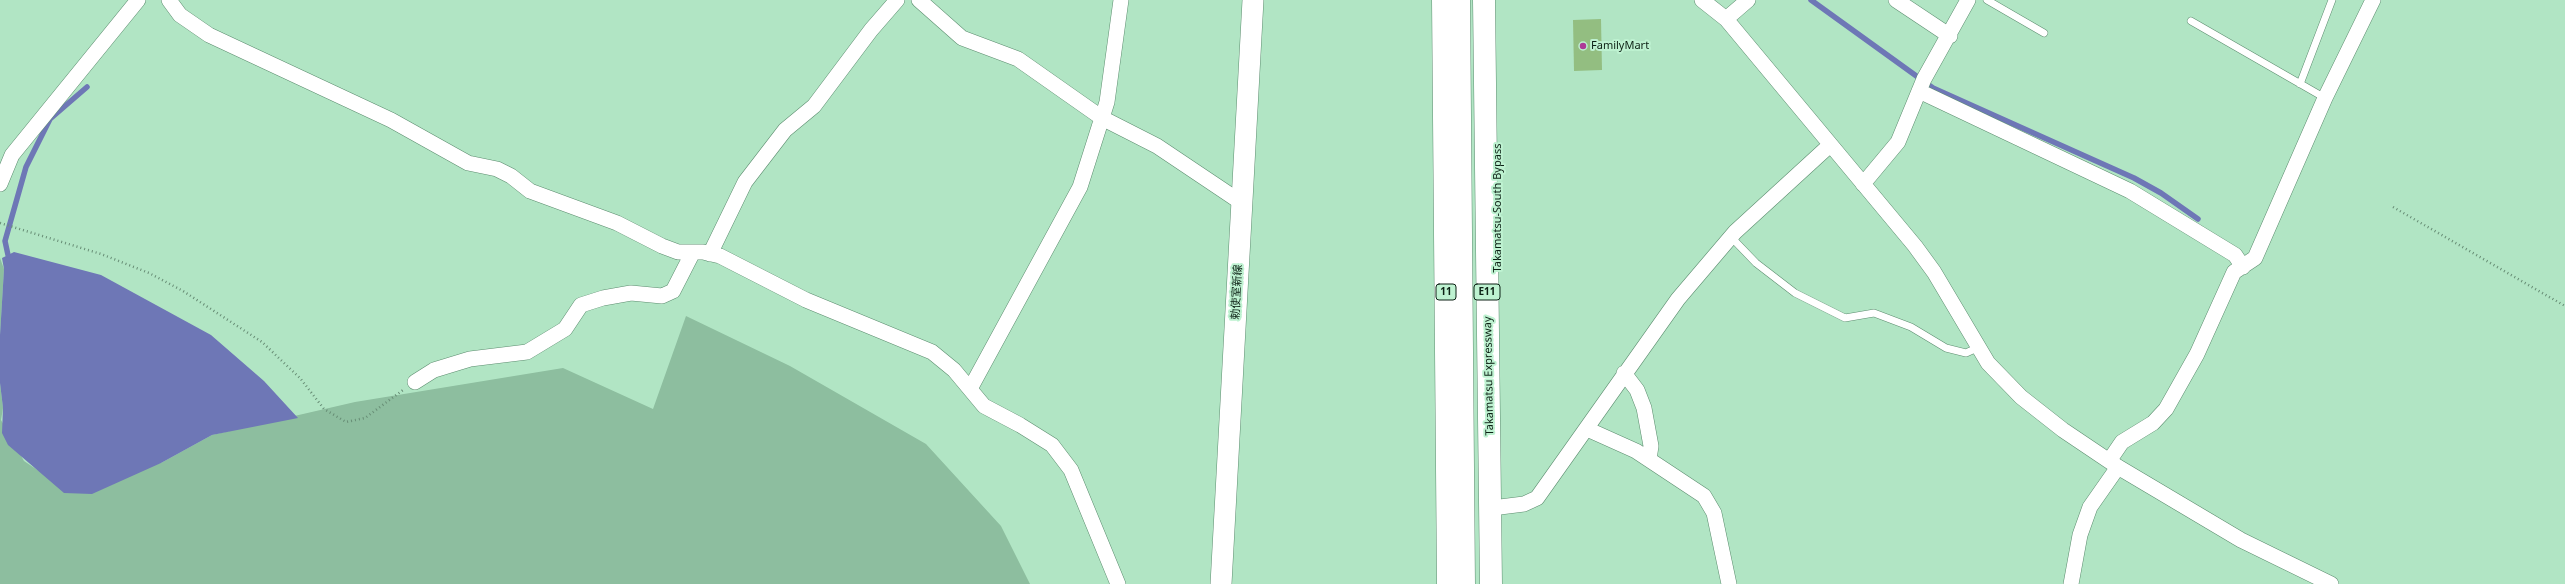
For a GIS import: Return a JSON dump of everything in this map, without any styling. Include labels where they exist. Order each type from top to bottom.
[{"type":"highway","name":"11","points":[[1444,0],[1448,584]]},
{"type":"highway","name":"E11","points":[[1459,0],[1464,584]]},
{"type":"highway","name":"Takamatsu Expressway","points":[[1484,0],[1491,584]]},
{"type":"highway","name":"Takamatsu-South Bypass","points":[[1497,0],[1500,507],[1502,584]]},
{"type":"main road","name":"勅使室新線","points":[[1221,584],[1253,0]]},
{"type":"street","points":[[0,184],[12,155],[138,0]]},
{"type":"street","points":[[169,0],[180,15],[209,35],[391,120],[449,154],[468,163],[497,169],[511,176],[530,191],[617,223],[662,246],[678,252],[693,252],[720,256],[806,300],[932,352],[954,370],[984,406],[1020,425],[1052,445],[1071,470],[1118,584]]},
{"type":"street","points":[[710,254],[745,182],[785,130],[814,106],[870,30],[897,0]]},
{"type":"street","points":[[919,0],[962,38],[1018,59],[1102,118],[1157,146],[1242,203]]},
{"type":"street","points":[[970,389],[1080,187],[1107,102],[1121,0]]},
{"type":"street","points":[[1702,0],[1726,19],[1934,272],[1988,363],[2021,397],[2063,430],[2114,464],[2241,540],[2331,584]]},
{"type":"street","points":[[1726,19],[1748,0]]},
{"type":"street","points":[[1896,0],[1950,36]]},
{"type":"street","points":[[1863,184],[1898,142],[1922,85],[1950,36],[1968,0]]},
{"type":"street","points":[[2071,584],[2080,534],[2090,507],[2114,464],[2122,442],[2153,423],[2166,409],[2197,354],[2234,272],[2255,258],[2324,98],[2373,0]]},
{"type":"street","points":[[1922,85],[2130,191],[2235,255],[2243,266]]},
{"type":"street","points":[[1500,507],[1524,504],[1537,498],[1588,429],[1624,373],[1678,299],[1731,237],[1830,145]]},
{"type":"street","points":[[415,382],[434,370],[470,359],[527,352],[565,329],[581,305],[603,298],[631,293],[662,296],[673,291],[693,252]]},
{"type":"street","points":[[1624,373],[1637,390],[1644,408],[1651,446],[1649,459]]},
{"type":"street","points":[[1588,429],[1649,459],[1696,490],[1710,504],[1717,524],[1729,584]]},
{"type":"lane","points":[[1987,0],[2044,33]]},
{"type":"lane","points":[[2300,84],[2332,0]]},
{"type":"lane","points":[[2191,21],[2324,98]]},
{"type":"lane","points":[[1731,237],[1756,263],[1795,293],[1845,318],[1874,313],[1911,327],[1946,348],[1966,353],[1979,347]]},
{"type":"path","points":[[2393,207],[2565,306]]},
{"type":"path","points":[[2,223],[15,228],[51,237],[101,254],[149,273],[183,291],[262,342],[300,378],[324,409],[346,422],[365,418],[390,397],[415,382]]},
{"type":"green space","points":[[0,258],[4,269],[0,335]]},
{"type":"green space","points":[[686,316],[790,366],[926,444],[1001,526],[1030,584],[0,584],[0,383],[3,408],[1,420],[24,461],[39,471],[161,463],[212,435],[355,402],[563,368],[653,409]]},
{"type":"water","points":[[14,252],[101,275],[211,335],[264,381],[298,418],[212,435],[161,463],[92,494],[64,493],[8,445],[2,433],[3,408],[0,383],[0,335],[4,269],[2,258]]},
{"type":"building","points":[[1601,19],[1602,70],[1574,71],[1573,20]]},
{"type":"waterway","points":[[1811,0],[1933,88],[2134,178],[2161,193],[2198,219]]},
{"type":"waterway","points":[[8,255],[5,241],[26,167],[50,119],[87,87]]},
{"type":"place","name":"FamilyMart","points":[[1583,46]]}]
